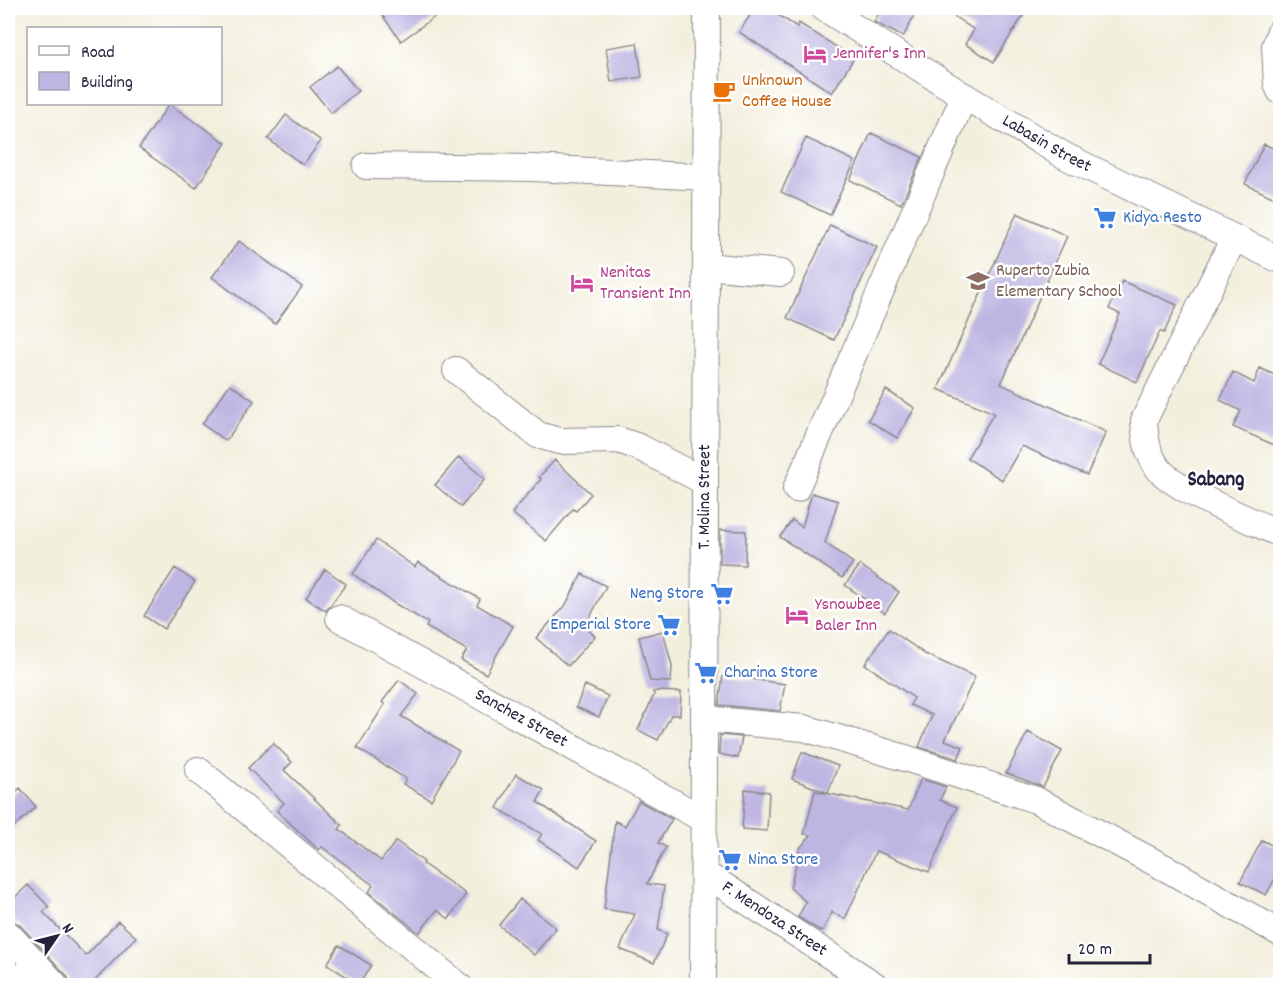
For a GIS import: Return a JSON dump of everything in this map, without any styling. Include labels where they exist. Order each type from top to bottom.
[{"type":"street","name":"T. Molina Street","points":[[703,986],[707,8]]},
{"type":"street","name":"Labasin Street","points":[[824,8],[1065,156],[1281,260]]},
{"type":"street","points":[[1281,31],[1275,46],[1277,84],[1281,91]]},
{"type":"street","points":[[796,489],[964,96]]},
{"type":"street","points":[[366,166],[533,168],[706,177]]},
{"type":"street","points":[[1234,238],[1144,420],[1146,447],[1159,470],[1185,489],[1281,534]]},
{"type":"street","points":[[706,266],[781,273]]},
{"type":"street","points":[[456,370],[538,435],[559,441],[618,440],[639,447],[705,482]]},
{"type":"street","name":"Sanchez Street","points":[[339,618],[704,819]]},
{"type":"street","points":[[704,719],[804,728],[1036,800],[1169,870],[1281,933]]},
{"type":"street","points":[[198,770],[459,986]]},
{"type":"street","name":"F. Mendoza Street","points":[[704,873],[876,986]]},
{"type":"street","points":[[8,934],[56,986]]},
{"type":"street","points":[[14,986],[36,964]]},
{"type":"building","points":[[377,8],[447,8],[401,41]]},
{"type":"building","points":[[755,8],[767,8],[797,27],[799,23],[854,58],[832,93],[739,32]]},
{"type":"building","points":[[882,8],[918,8],[903,37],[874,22]]},
{"type":"building","points":[[942,8],[1028,8],[994,62],[965,44],[974,30]]},
{"type":"building","points":[[637,43],[642,77],[611,82],[606,48]]},
{"type":"building","points":[[337,66],[358,91],[331,113],[310,87]]},
{"type":"building","points":[[168,105],[226,143],[196,188],[139,148]]},
{"type":"building","points":[[286,115],[321,141],[303,165],[268,139]]},
{"type":"building","points":[[871,133],[922,157],[901,204],[850,180]]},
{"type":"building","points":[[806,138],[855,161],[830,215],[781,192]]},
{"type":"building","points":[[1264,144],[1281,152],[1281,201],[1245,184]]},
{"type":"building","points":[[1017,213],[1067,236],[1001,384],[1106,432],[1087,475],[1022,446],[1002,480],[967,458],[994,413],[938,389]]},
{"type":"building","points":[[830,225],[877,247],[834,340],[787,318]]},
{"type":"building","points":[[239,241],[302,287],[275,324],[212,277]]},
{"type":"building","points":[[1122,281],[1177,305],[1164,333],[1160,331],[1137,382],[1098,364],[1120,314],[1109,309]]},
{"type":"building","points":[[1260,368],[1281,378],[1281,448],[1233,427],[1241,411],[1220,400],[1233,372],[1254,383]]},
{"type":"building","points":[[230,384],[254,401],[226,441],[202,424]]},
{"type":"building","points":[[886,390],[915,408],[897,438],[868,420]]},
{"type":"building","points":[[459,457],[485,479],[461,507],[435,485]]},
{"type":"building","points":[[555,460],[591,494],[576,511],[573,509],[546,541],[512,513]]},
{"type":"building","points":[[812,493],[838,501],[825,543],[853,563],[842,578],[780,537],[792,520],[802,527]]},
{"type":"building","points":[[720,530],[746,531],[745,565],[720,564]]},
{"type":"building","points":[[376,540],[415,567],[418,562],[480,599],[477,605],[513,626],[486,674],[461,660],[467,650],[426,627],[428,623],[394,603],[353,574]]},
{"type":"building","points":[[860,565],[899,592],[885,613],[845,585]]},
{"type":"building","points":[[175,568],[195,582],[164,629],[144,616]]},
{"type":"building","points":[[325,569],[346,584],[326,611],[306,598]]},
{"type":"building","points":[[582,574],[606,586],[585,627],[595,636],[568,666],[536,638],[565,606]]},
{"type":"building","points":[[889,629],[925,654],[975,677],[945,740],[963,747],[958,759],[919,747],[932,715],[910,705],[914,698],[865,664]]},
{"type":"building","points":[[663,631],[672,666],[671,682],[650,681],[639,637]]},
{"type":"building","points":[[723,675],[785,684],[780,711],[719,705]]},
{"type":"building","points":[[399,680],[418,694],[401,716],[459,751],[431,800],[403,784],[406,779],[357,748],[385,704],[382,702]]},
{"type":"building","points":[[585,685],[608,696],[599,717],[576,707]]},
{"type":"building","points":[[653,692],[681,692],[680,715],[671,715],[658,740],[638,730],[654,695]]},
{"type":"building","points":[[1028,732],[1062,751],[1043,787],[1006,773]]},
{"type":"building","points":[[720,735],[742,737],[738,758],[719,754]]},
{"type":"building","points":[[273,743],[292,762],[284,770],[342,825],[339,829],[381,861],[396,841],[424,862],[423,864],[466,894],[449,919],[437,910],[419,933],[369,892],[373,885],[322,847],[319,850],[277,811],[284,803],[248,768]]},
{"type":"building","points":[[802,752],[838,766],[828,793],[792,779]]},
{"type":"building","points":[[516,774],[544,790],[537,802],[596,841],[579,867],[538,840],[542,834],[497,808]]},
{"type":"building","points":[[921,779],[946,787],[940,800],[957,807],[929,872],[876,851],[845,919],[832,912],[822,932],[798,917],[806,902],[790,888],[800,848],[811,835],[804,834],[815,791],[908,810]]},
{"type":"building","points":[[20,788],[36,807],[8,832],[8,799]]},
{"type":"building","points":[[745,789],[769,792],[767,831],[742,829]]},
{"type":"building","points":[[639,801],[672,819],[658,843],[666,847],[647,884],[664,886],[658,930],[667,934],[654,963],[620,949],[635,914],[604,909],[615,821],[625,826]]},
{"type":"building","points":[[1262,840],[1281,850],[1281,868],[1266,895],[1240,882]]},
{"type":"building","points":[[28,885],[49,907],[43,912],[86,956],[118,921],[136,937],[90,986],[71,986],[67,976],[19,924],[8,919],[8,904]]},
{"type":"building","points":[[520,899],[556,928],[534,955],[499,925]]},
{"type":"building","points":[[339,945],[371,965],[359,985],[327,964]]},
{"type":"place","name":"Jennifer's Inn","points":[[815,54]]},
{"type":"place","name":"Unknown Coffee House","points":[[724,91]]},
{"type":"place","name":"Kidya Resto","points":[[1105,218]]},
{"type":"place","name":"Ruperto Zubia Elementary School","points":[[978,281]]},
{"type":"place","name":"Nenitas Transient Inn","points":[[582,283]]},
{"type":"place","name":"Neng Store","points":[[722,594]]},
{"type":"place","name":"Ysnowbee Baler Inn","points":[[797,615]]},
{"type":"place","name":"Emperial Store","points":[[669,625]]},
{"type":"place","name":"Charina Store","points":[[706,673]]},
{"type":"place","name":"Nina Store","points":[[730,860]]},
{"type":"district","name":"Sabang","points":[[1216,481]]}]
